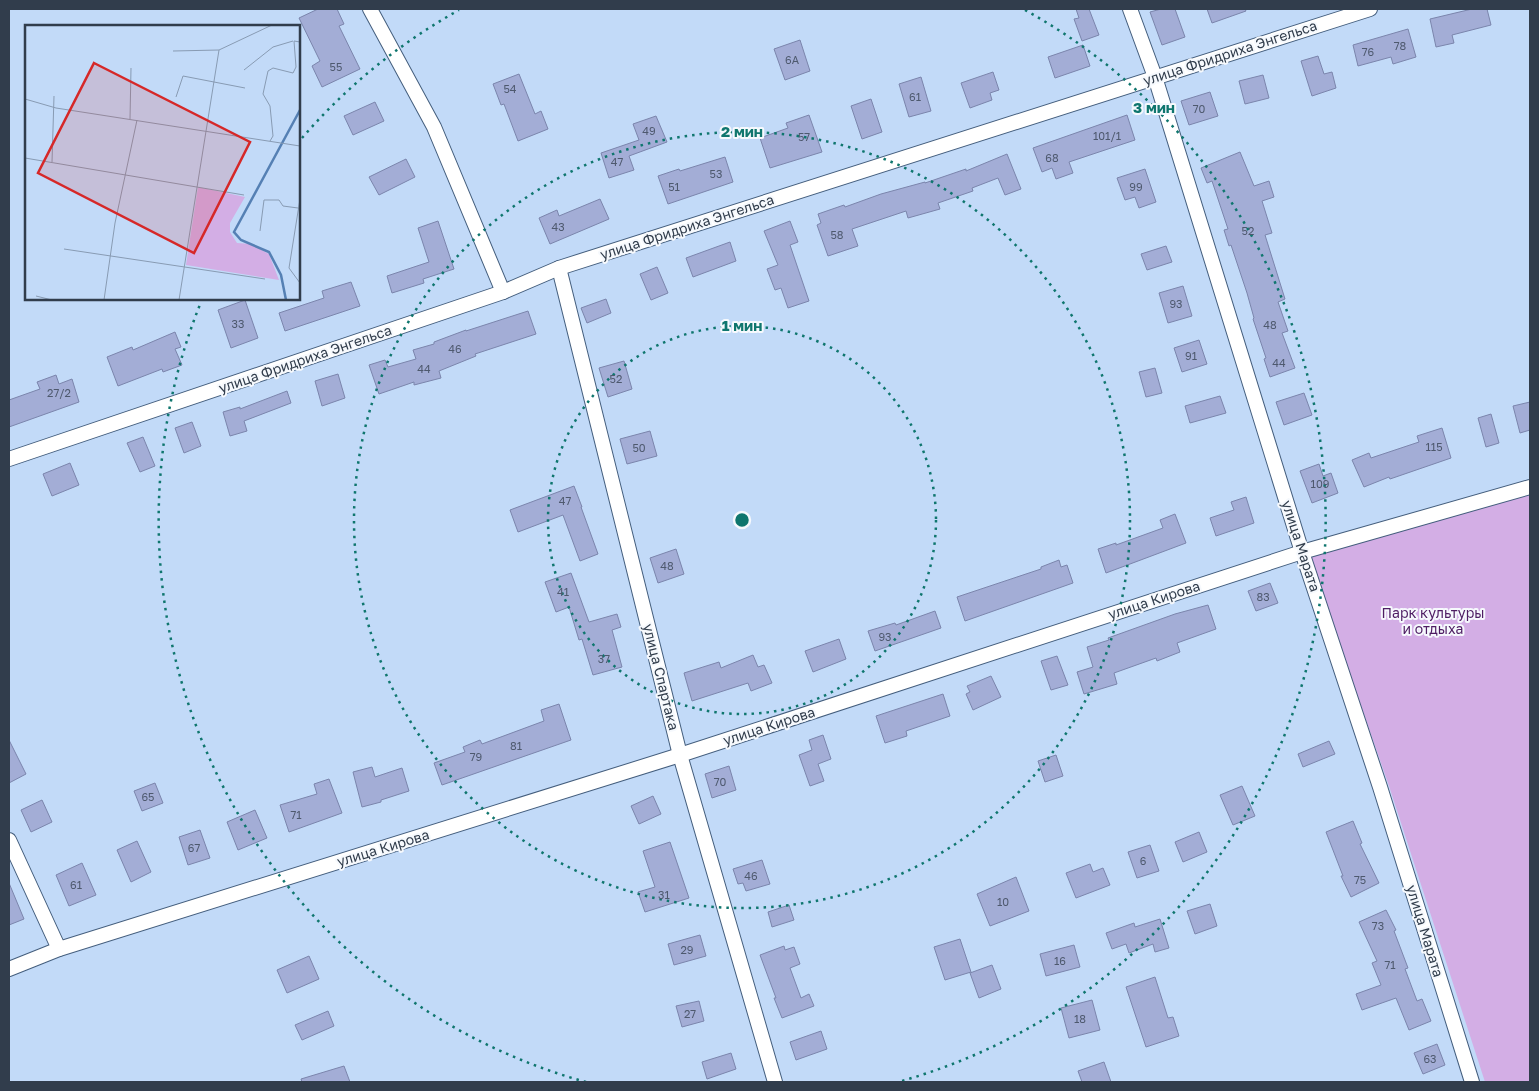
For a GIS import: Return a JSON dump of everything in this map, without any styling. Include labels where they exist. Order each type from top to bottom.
[{"type":"street","points":[[370,9],[434,127],[503,292]]},
{"type":"street","name":"улица Марата","points":[[1130,9],[1155,77],[1302,552],[1380,787],[1472,1082]]},
{"type":"street","name":"улица Фридриха Энгельса","points":[[9,459],[503,292],[559,268],[1370,9]]},
{"type":"street","name":"улица Спартака","points":[[559,268],[680,755],[775,1082]]},
{"type":"street","name":"улица Кирова","points":[[9,969],[59,949],[680,755],[1302,552],[1530,487]]},
{"type":"street","points":[[9,840],[59,949]]},
{"type":"green space","name":"Парк культуры и отдыха","points":[[1530,495],[1530,1082],[1485,1082],[1389,786],[1308,554]]},
{"type":"building","points":[[318,9],[337,9],[344,24],[339,26],[360,69],[322,87],[312,66],[320,61],[299,18]]},
{"type":"building","points":[[1076,9],[1089,9],[1099,35],[1082,41],[1074,19],[1079,18]]},
{"type":"building","points":[[1161,9],[1175,9],[1185,37],[1162,45],[1150,12]]},
{"type":"building","points":[[1207,9],[1245,9],[1246,11],[1212,23]]},
{"type":"building","points":[[1472,9],[1487,9],[1491,25],[1452,35],[1454,43],[1436,47],[1430,19]]},
{"type":"building","points":[[1408,29],[1416,57],[1393,64],[1391,57],[1358,66],[1353,45]]},
{"type":"building","points":[[800,40],[810,71],[785,80],[774,49]]},
{"type":"building","points":[[1083,45],[1090,66],[1055,78],[1048,57]]},
{"type":"building","points":[[1318,56],[1324,74],[1332,72],[1336,88],[1312,96],[1301,61]]},
{"type":"building","points":[[993,72],[999,90],[990,93],[992,100],[970,108],[961,83]]},
{"type":"building","points":[[519,74],[535,114],[541,111],[548,129],[518,141],[504,104],[501,105],[493,84]]},
{"type":"building","points":[[1263,75],[1269,98],[1245,104],[1239,81]]},
{"type":"building","points":[[921,77],[931,111],[909,117],[899,84]]},
{"type":"building","points":[[1210,92],[1218,116],[1189,125],[1181,101]]},
{"type":"building","points":[[871,99],[882,132],[862,139],[851,106]]},
{"type":"building","points":[[375,102],[384,121],[353,135],[344,116]]},
{"type":"building","points":[[809,115],[822,152],[770,168],[760,138],[788,128],[786,123]]},
{"type":"building","points":[[1127,115],[1135,140],[1069,162],[1073,173],[1056,179],[1052,168],[1042,172],[1033,148]]},
{"type":"building","points":[[656,116],[667,142],[629,156],[634,170],[609,178],[601,153],[639,140],[633,124]]},
{"type":"building","points":[[1240,152],[1254,186],[1269,181],[1274,197],[1262,201],[1272,233],[1265,235],[1285,299],[1278,302],[1288,331],[1282,333],[1295,368],[1270,377],[1247,293],[1224,230],[1228,229],[1212,181],[1207,183],[1201,168]]},
{"type":"building","points":[[1007,154],[1021,189],[1005,195],[998,178],[972,188],[973,191],[938,203],[940,209],[908,218],[906,211],[852,229],[858,246],[828,256],[817,225],[821,223],[818,214],[966,169],[966,171]]},
{"type":"building","points":[[725,157],[733,182],[668,204],[658,176]]},
{"type":"building","points":[[406,159],[415,177],[379,195],[369,177]]},
{"type":"building","points":[[1145,169],[1156,202],[1139,208],[1135,197],[1125,200],[1117,178]]},
{"type":"building","points":[[600,199],[609,219],[550,244],[539,218],[557,210],[559,216]]},
{"type":"building","points":[[438,221],[454,269],[423,279],[424,283],[392,293],[387,276],[429,262],[418,228]]},
{"type":"building","points":[[790,221],[798,242],[790,245],[809,301],[788,308],[781,288],[775,290],[767,269],[778,265],[764,231]]},
{"type":"building","points":[[730,242],[736,261],[693,277],[686,258]]},
{"type":"building","points":[[1166,246],[1172,262],[1147,270],[1141,254]]},
{"type":"building","points":[[657,267],[668,293],[651,300],[640,274]]},
{"type":"building","points":[[351,282],[360,306],[285,331],[279,313],[324,298],[322,291]]},
{"type":"building","points":[[1183,286],[1192,316],[1168,323],[1159,293]]},
{"type":"building","points":[[606,299],[611,313],[587,323],[581,308]]},
{"type":"building","points":[[245,300],[258,338],[231,348],[218,310]]},
{"type":"building","points":[[528,311],[536,334],[475,354],[476,356],[439,371],[441,378],[414,385],[414,382],[379,394],[369,365],[385,360],[388,367],[416,359],[413,350],[434,344],[434,342],[466,330]]},
{"type":"building","points":[[175,332],[181,347],[175,349],[182,365],[163,372],[162,369],[118,386],[107,357],[132,347],[133,350]]},
{"type":"building","points":[[1199,340],[1207,364],[1182,372],[1174,348]]},
{"type":"building","points":[[624,361],[632,389],[608,397],[599,368]]},
{"type":"building","points":[[1155,368],[1162,393],[1146,397],[1139,372]]},
{"type":"building","points":[[338,374],[345,398],[322,406],[315,381]]},
{"type":"building","points":[[56,375],[59,384],[72,379],[79,402],[9,427],[9,400],[40,389],[37,382]]},
{"type":"building","points":[[287,391],[291,403],[244,421],[247,431],[230,436],[223,412],[240,407],[240,409]]},
{"type":"building","points":[[1304,393],[1312,415],[1284,425],[1276,402]]},
{"type":"building","points":[[1220,396],[1226,413],[1190,423],[1185,406]]},
{"type":"building","points":[[1530,402],[1530,430],[1520,433],[1513,406]]},
{"type":"building","points":[[1491,414],[1499,443],[1486,447],[1478,418]]},
{"type":"building","points":[[192,422],[201,446],[184,453],[175,428]]},
{"type":"building","points":[[1442,428],[1451,458],[1390,479],[1389,477],[1364,487],[1352,460],[1369,453],[1371,458],[1419,442],[1417,436]]},
{"type":"building","points":[[650,431],[657,456],[627,464],[620,439]]},
{"type":"building","points":[[143,437],[155,466],[140,472],[127,443]]},
{"type":"building","points":[[70,463],[79,485],[52,496],[43,474]]},
{"type":"building","points":[[1319,464],[1323,476],[1331,473],[1338,493],[1312,503],[1300,471]]},
{"type":"building","points":[[574,486],[598,554],[580,561],[563,515],[518,532],[510,510]]},
{"type":"building","points":[[1246,497],[1254,523],[1216,536],[1210,518],[1234,510],[1231,502]]},
{"type":"building","points":[[1175,514],[1186,543],[1106,573],[1098,549],[1116,543],[1116,545],[1163,528],[1160,520]]},
{"type":"building","points":[[676,549],[684,574],[658,583],[650,558]]},
{"type":"building","points":[[1059,560],[1061,567],[1067,565],[1073,583],[965,621],[957,597],[1041,569],[1041,567]]},
{"type":"building","points":[[571,573],[589,622],[617,614],[621,627],[612,630],[622,667],[593,675],[582,639],[579,640],[569,607],[556,612],[545,582]]},
{"type":"building","points":[[1270,583],[1278,603],[1256,611],[1248,591]]},
{"type":"building","points":[[1208,605],[1216,629],[1177,643],[1180,652],[1157,661],[1156,658],[1114,673],[1117,684],[1084,694],[1077,672],[1093,667],[1087,647],[1175,614]]},
{"type":"building","points":[[935,611],[941,628],[875,651],[868,631],[895,623],[896,625]]},
{"type":"building","points":[[839,639],[846,659],[813,672],[805,651]]},
{"type":"building","points":[[753,655],[758,667],[764,665],[772,683],[751,691],[748,683],[692,701],[684,673],[719,662],[721,668]]},
{"type":"building","points":[[1057,656],[1068,685],[1051,690],[1041,661]]},
{"type":"building","points":[[991,676],[1001,697],[973,710],[966,694],[970,692],[967,686]]},
{"type":"building","points":[[943,694],[950,716],[906,731],[907,736],[885,743],[876,716]]},
{"type":"building","points":[[559,704],[571,740],[442,785],[434,763],[465,752],[463,747],[480,740],[482,744],[544,721],[541,710]]},
{"type":"building","points":[[823,735],[831,759],[818,764],[824,781],[810,786],[799,755],[812,750],[809,740]]},
{"type":"building","points":[[9,740],[26,774],[9,783]]},
{"type":"building","points":[[1329,741],[1335,754],[1303,767],[1298,754]]},
{"type":"building","points":[[1056,755],[1063,776],[1045,782],[1038,761]]},
{"type":"building","points":[[729,766],[736,790],[712,798],[705,774]]},
{"type":"building","points":[[372,767],[375,777],[402,768],[409,791],[362,807],[353,772]]},
{"type":"building","points":[[329,779],[342,813],[289,832],[280,805],[317,794],[314,784]]},
{"type":"building","points":[[155,783],[163,803],[142,811],[134,791]]},
{"type":"building","points":[[1242,786],[1255,816],[1233,825],[1220,795]]},
{"type":"building","points":[[653,796],[661,814],[639,824],[631,806]]},
{"type":"building","points":[[42,800],[52,822],[31,832],[21,810]]},
{"type":"building","points":[[255,810],[267,838],[238,850],[227,822]]},
{"type":"building","points":[[1353,821],[1362,843],[1360,844],[1379,883],[1351,897],[1341,876],[1343,876],[1326,832]]},
{"type":"building","points":[[200,830],[210,858],[188,865],[179,837]]},
{"type":"building","points":[[1199,832],[1207,852],[1183,862],[1175,842]]},
{"type":"building","points":[[137,841],[151,872],[131,882],[117,850]]},
{"type":"building","points":[[670,842],[689,898],[645,912],[638,892],[655,887],[643,851]]},
{"type":"building","points":[[1150,845],[1159,871],[1137,878],[1128,852]]},
{"type":"building","points":[[762,860],[770,884],[746,891],[743,883],[738,884],[733,869]]},
{"type":"building","points":[[82,863],[96,895],[69,906],[56,875]]},
{"type":"building","points":[[1090,864],[1093,872],[1103,868],[1110,885],[1076,898],[1066,873]]},
{"type":"building","points":[[1016,877],[1029,911],[990,926],[977,894]]},
{"type":"building","points":[[9,883],[24,919],[9,925]]},
{"type":"building","points":[[1210,904],[1217,926],[1195,934],[1187,911]]},
{"type":"building","points":[[789,905],[794,920],[772,927],[768,912]]},
{"type":"building","points":[[1386,910],[1396,930],[1394,931],[1408,968],[1405,969],[1417,1001],[1422,999],[1431,1021],[1409,1030],[1396,998],[1362,1010],[1356,994],[1381,985],[1372,963],[1377,961],[1359,922]]},
{"type":"building","points":[[1160,919],[1169,948],[1155,952],[1153,944],[1129,953],[1126,944],[1112,949],[1106,933],[1134,923],[1135,927]]},
{"type":"building","points":[[700,935],[706,956],[674,965],[668,944]]},
{"type":"building","points":[[960,939],[971,972],[945,980],[934,947]]},
{"type":"building","points":[[1074,945],[1080,967],[1046,976],[1040,954]]},
{"type":"building","points":[[784,946],[785,950],[794,947],[800,964],[790,968],[801,998],[809,994],[814,1006],[782,1018],[760,955]]},
{"type":"building","points":[[309,956],[319,979],[287,993],[277,970]]},
{"type":"building","points":[[992,965],[1001,989],[979,998],[970,973]]},
{"type":"building","points":[[1155,977],[1168,1018],[1173,1017],[1179,1036],[1146,1047],[1126,987]]},
{"type":"building","points":[[1092,1000],[1100,1030],[1069,1038],[1061,1008]]},
{"type":"building","points":[[699,1001],[704,1021],[682,1027],[676,1006]]},
{"type":"building","points":[[328,1011],[334,1026],[302,1040],[295,1025]]},
{"type":"building","points":[[821,1031],[827,1049],[796,1060],[790,1042]]},
{"type":"building","points":[[1437,1044],[1445,1065],[1423,1074],[1414,1053]]},
{"type":"building","points":[[731,1053],[736,1069],[707,1079],[702,1062]]},
{"type":"building","points":[[1104,1062],[1111,1082],[1082,1082],[1078,1071]]},
{"type":"building","points":[[344,1066],[350,1082],[302,1082],[301,1079]]}]
